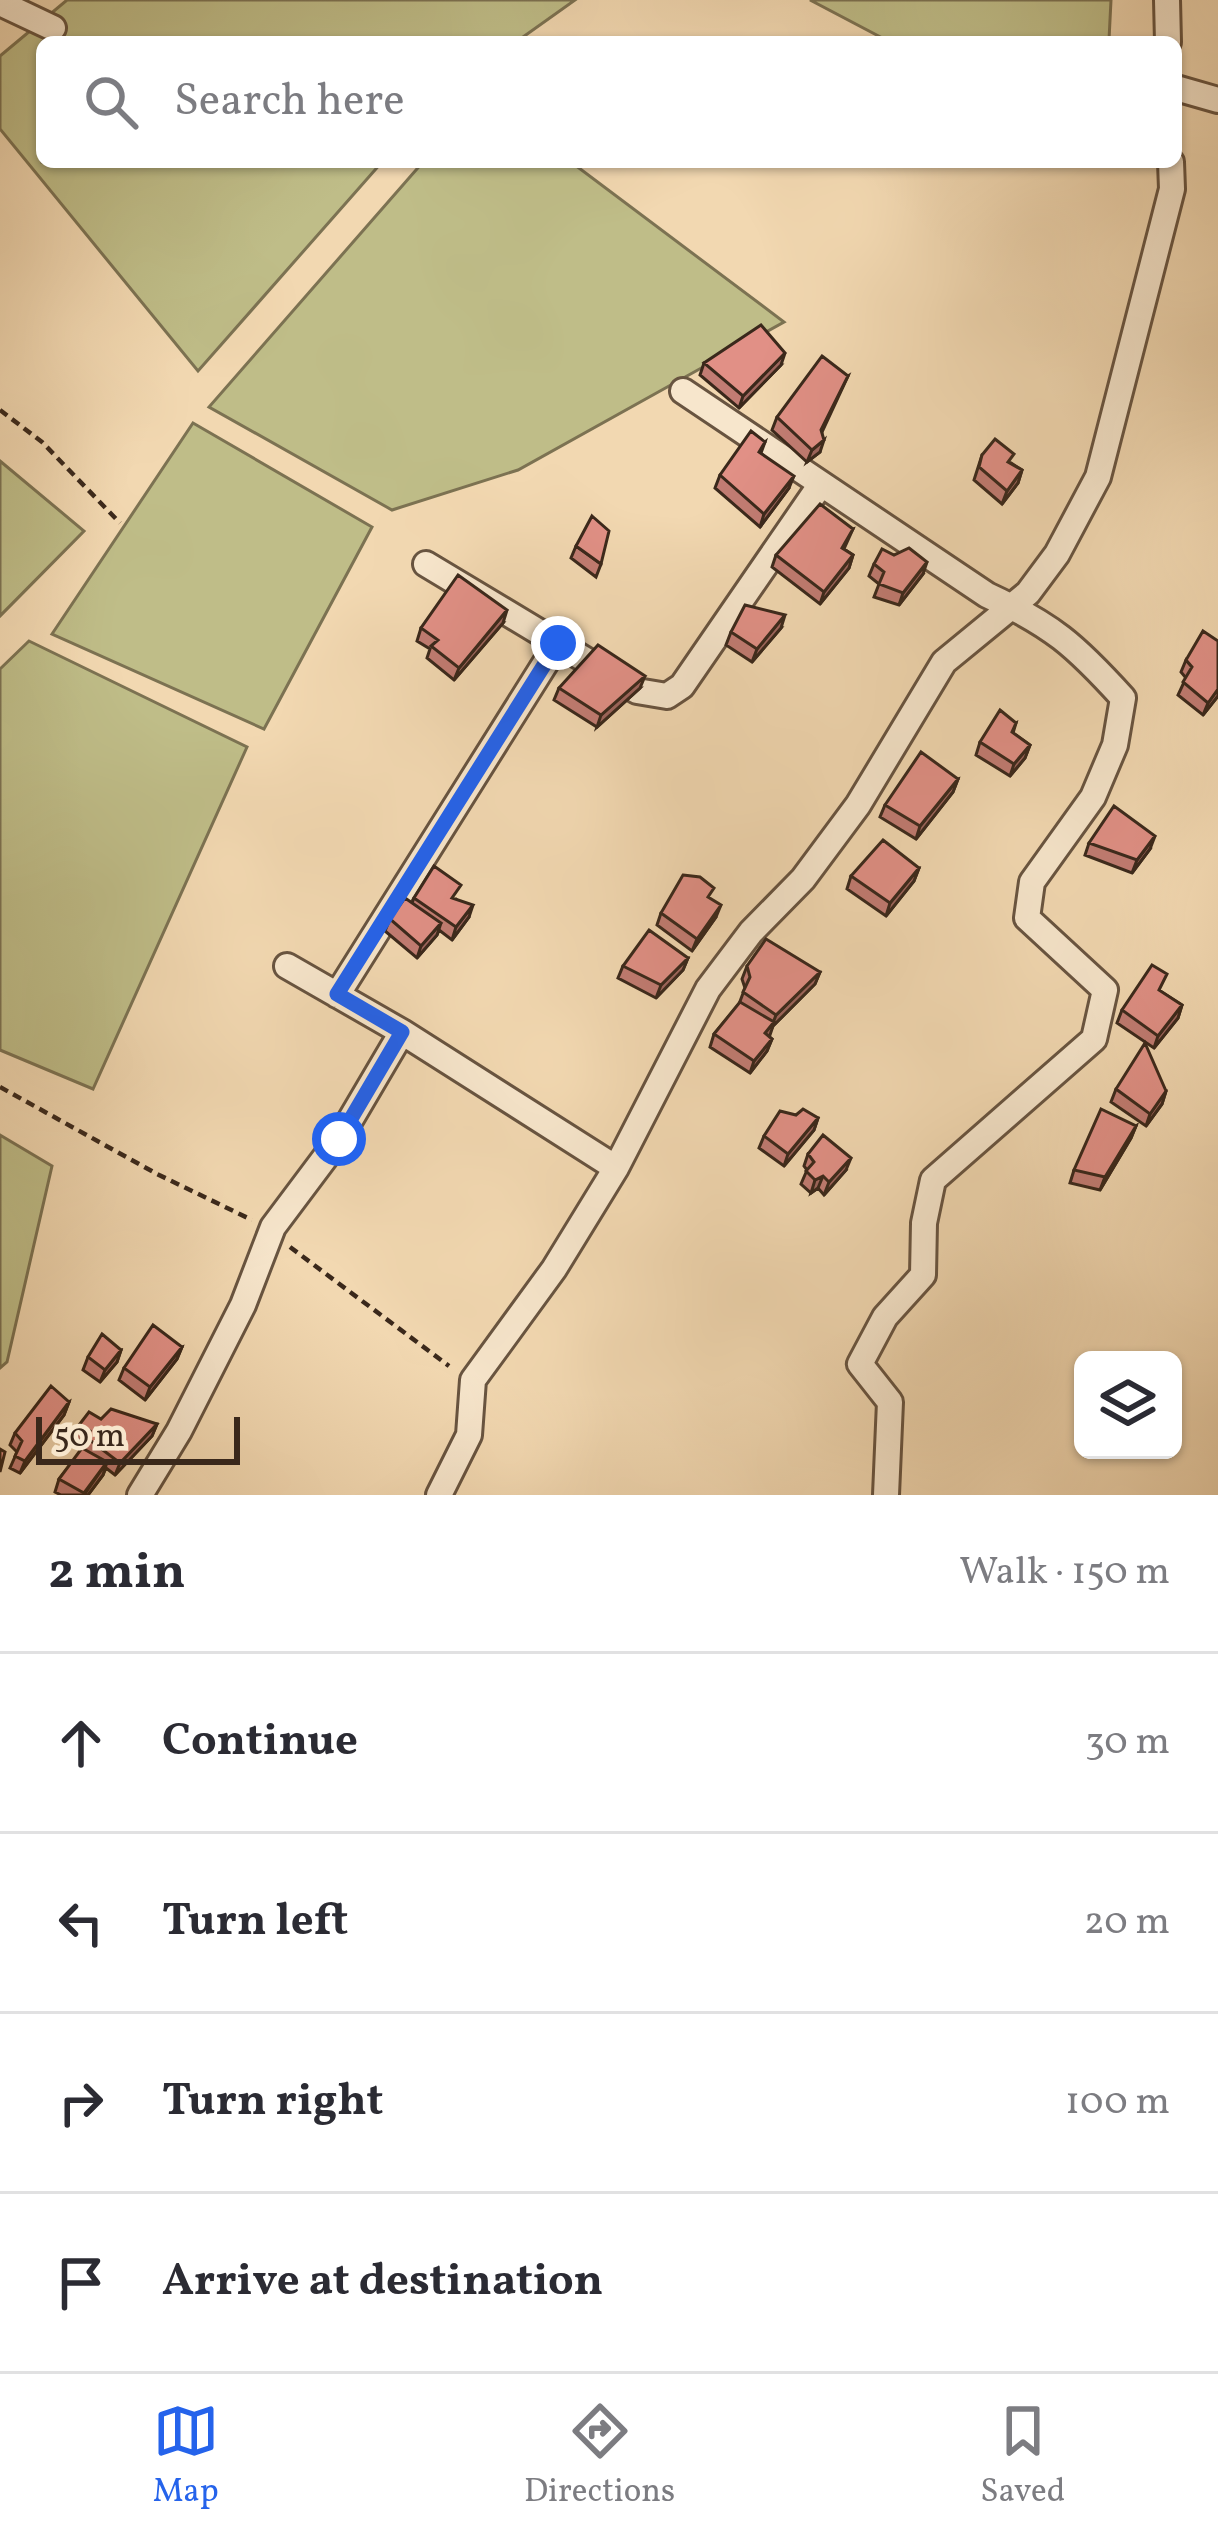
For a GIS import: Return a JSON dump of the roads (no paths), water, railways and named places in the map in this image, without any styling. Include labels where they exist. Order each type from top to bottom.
[{"type":"street","points":[[1167,0],[1168,36]]},
{"type":"street","points":[[0,3],[53,28]]},
{"type":"street","points":[[1182,90],[1218,100]]},
{"type":"street","points":[[440,1495],[469,1435],[472,1384],[554,1269],[616,1168],[708,989],[751,932],[803,879],[859,805],[944,662],[1013,607],[1057,554],[1098,477],[1172,189],[1171,168]]},
{"type":"street","points":[[683,391],[987,595],[1040,619],[1083,653],[1123,698],[1108,763],[1093,797],[1032,882],[1027,918],[1105,990],[1094,1039],[933,1180],[924,1223],[923,1275],[884,1317],[860,1364],[890,1402],[886,1495]]},
{"type":"street","points":[[427,564],[637,691],[667,696],[682,686],[821,484]]},
{"type":"street","points":[[337,994],[558,643]]},
{"type":"street","points":[[287,967],[402,1032],[616,1168]]},
{"type":"street","points":[[140,1495],[179,1431],[243,1305],[271,1233],[339,1139],[402,1032]]}]
